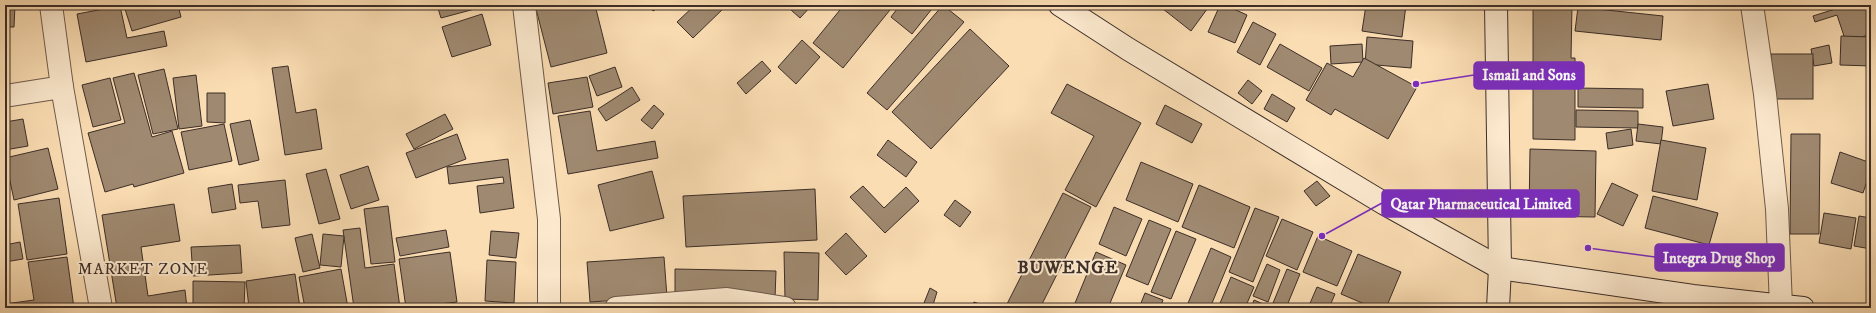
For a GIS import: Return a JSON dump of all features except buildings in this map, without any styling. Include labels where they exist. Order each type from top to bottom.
[{"type":"street","points":[[51,5],[62,87],[102,308]]},
{"type":"street","points":[[524,5],[549,219],[549,308]]},
{"type":"street","points":[[1060,5],[1134,53],[1384,204],[1500,268],[1693,296],[1803,308]]},
{"type":"street","points":[[1496,5],[1500,268],[1498,308]]},
{"type":"street","points":[[1752,5],[1765,94],[1777,209],[1781,306]]},
{"type":"street","points":[[5,96],[62,87]]},
{"type":"street","points":[[616,308],[727,300],[785,308]]},
{"type":"place","name":"Ismail and Sons","points":[[1416,84]]},
{"type":"place","name":"Qatar Pharmaceutical Limited","points":[[1322,236]]},
{"type":"place","name":"Integra Drug Shop","points":[[1588,248]]},
{"type":"district","name":"BUWENGE","points":[[1068,268]]},
{"type":"district","name":"MARKET ZONE","points":[[143,269]]}]
